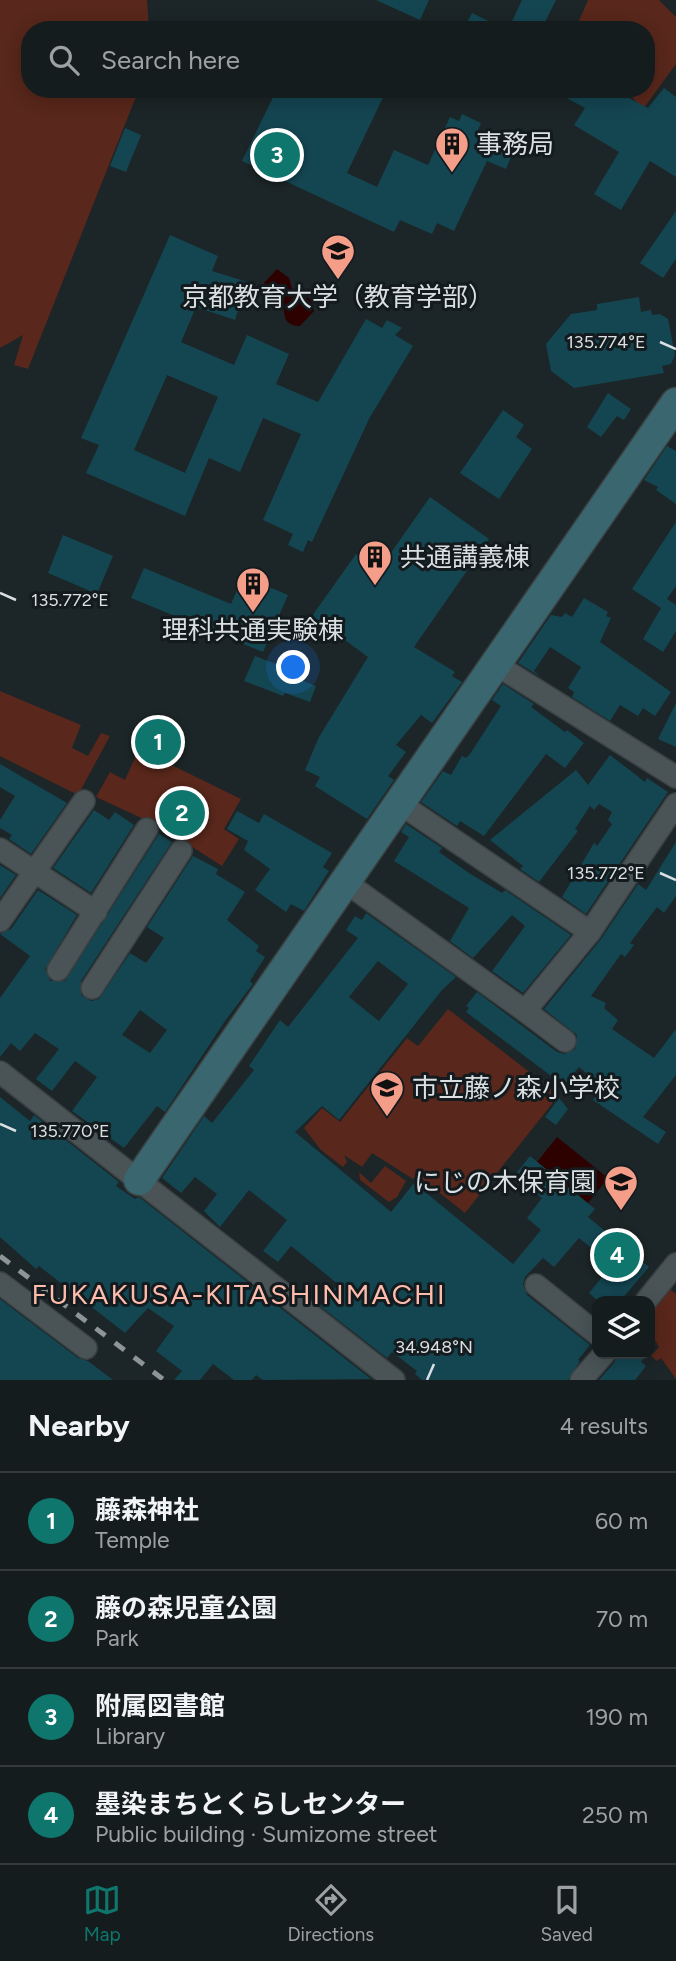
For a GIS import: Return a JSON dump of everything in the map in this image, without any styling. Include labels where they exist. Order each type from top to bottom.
[{"type":"street","points":[[139,1180],[676,403]]},
{"type":"street","points":[[495,664],[676,777]]},
{"type":"street","points":[[0,921],[84,801]]},
{"type":"street","points":[[399,803],[590,932]]},
{"type":"street","points":[[525,1011],[590,932],[676,804]]},
{"type":"street","points":[[58,970],[147,829]]},
{"type":"street","points":[[0,849],[36,872],[134,921]]},
{"type":"street","points":[[92,988],[181,851]]},
{"type":"street","points":[[344,881],[565,1041]]},
{"type":"street","points":[[0,1072],[394,1380]]},
{"type":"street","points":[[650,1296],[676,1264]]},
{"type":"street","points":[[0,1283],[86,1348]]},
{"type":"street","points":[[536,1284],[592,1330]]},
{"type":"street","points":[[581,1380],[600,1359]]},
{"type":"shaded area","points":[[0,0],[147,0],[148,21],[21,21],[21,98],[135,98],[28,369],[14,365],[23,335],[0,348]]},
{"type":"shaded area","points":[[588,0],[659,0],[676,17],[676,64],[655,93],[655,21],[579,21]]},
{"type":"shaded area","points":[[633,98],[651,98],[643,109]]},
{"type":"shaded area","points":[[277,269],[289,278],[293,292],[311,299],[314,311],[300,326],[287,321],[281,301],[271,294],[264,283]]},
{"type":"shaded area","points":[[0,691],[81,725],[72,748],[88,756],[101,733],[110,736],[78,795],[0,756]]},
{"type":"shaded area","points":[[139,749],[241,799],[224,829],[239,839],[222,866],[163,828],[96,797],[110,772],[125,780]]},
{"type":"shaded area","points":[[448,1009],[554,1091],[552,1104],[465,1213],[417,1175],[413,1179],[372,1153],[362,1167],[344,1155],[347,1162],[343,1167],[321,1150],[304,1128],[322,1108],[340,1122],[407,1038],[418,1046]]},
{"type":"shaded area","points":[[557,1137],[608,1178],[588,1203],[537,1162]]},
{"type":"shaded area","points":[[385,1166],[406,1181],[397,1197],[389,1202],[360,1180],[359,1172],[371,1183]]},
{"type":"shaded area","points":[[667,1287],[676,1294],[676,1379],[661,1358],[657,1361],[655,1359],[655,1352],[659,1347],[655,1340],[655,1301]]},
{"type":"building","points":[[376,0],[429,0],[420,20]]},
{"type":"building","points":[[522,0],[556,0],[546,21],[512,21]]},
{"type":"building","points":[[472,13],[488,21],[468,21]]},
{"type":"building","points":[[664,88],[676,97],[676,177],[650,161],[621,210],[594,194],[619,152],[574,125],[585,108],[567,98],[629,98],[648,108]]},
{"type":"building","points":[[273,98],[383,98],[347,173],[377,187],[394,150],[428,165],[450,117],[459,121],[462,114],[481,123],[478,130],[515,147],[506,169],[487,161],[454,231],[437,223],[432,234],[400,220],[394,232],[242,161]]},
{"type":"building","points":[[125,128],[141,135],[126,172],[110,166]]},
{"type":"building","points":[[676,211],[676,259],[663,278],[640,263]]},
{"type":"building","points":[[170,235],[218,256],[212,271],[247,282],[235,320],[196,307],[181,342],[234,365],[247,335],[289,354],[276,384],[318,402],[366,319],[382,328],[387,320],[402,328],[395,335],[413,346],[370,417],[312,542],[308,540],[303,552],[288,545],[293,534],[263,520],[301,434],[263,418],[240,472],[209,458],[185,516],[86,473],[99,445],[81,438]],"holes":[[[167,375],[218,397],[185,473],[134,450]]]},
{"type":"building","points":[[639,297],[641,312],[651,310],[652,315],[660,314],[668,319],[675,355],[671,364],[662,366],[664,373],[574,388],[551,371],[546,344],[571,314],[597,310],[597,304]]},
{"type":"building","points":[[608,393],[631,409],[624,420],[617,416],[601,437],[587,427]]},
{"type":"building","points":[[503,410],[524,425],[516,437],[532,449],[499,499],[460,473]]},
{"type":"building","points":[[667,446],[676,451],[676,504],[656,490],[658,487],[644,480]]},
{"type":"building","points":[[430,497],[489,539],[414,647],[455,672],[452,676],[462,682],[432,723],[421,715],[396,745],[406,752],[388,776],[394,780],[367,819],[315,786],[320,777],[305,770],[319,737],[368,657],[312,616],[356,554],[369,563],[377,553],[386,560]]},
{"type":"building","points":[[676,522],[676,586],[667,599],[676,605],[676,631],[663,652],[643,639],[661,608],[632,589]]},
{"type":"building","points":[[63,535],[113,556],[97,594],[48,573]]},
{"type":"building","points":[[144,568],[231,604],[243,576],[288,595],[263,652],[131,598]]},
{"type":"building","points":[[584,598],[608,612],[606,616],[611,618],[600,642],[671,692],[655,716],[643,708],[638,716],[620,705],[610,721],[572,697],[574,692],[568,688],[581,667],[550,647],[534,671],[541,677],[518,663],[551,615],[562,617],[565,613],[572,617]]},
{"type":"building","points":[[255,656],[289,669],[287,674],[316,686],[310,702],[285,693],[283,696],[244,681]]},
{"type":"building","points":[[503,684],[534,704],[531,707],[565,732],[567,730],[584,743],[565,768],[546,754],[484,836],[460,821],[457,826],[421,802],[443,771],[451,775],[462,756],[466,758],[470,754],[501,706],[492,700]]},
{"type":"building","points":[[676,703],[676,747],[658,739]]},
{"type":"building","points":[[610,755],[645,782],[647,778],[668,792],[586,914],[562,897],[594,843],[597,846],[612,824],[608,820],[612,812],[599,804],[594,810],[590,806],[575,829],[578,831],[539,882],[520,869],[523,866],[490,840],[576,770],[588,785]]},
{"type":"building","points":[[0,764],[67,803],[31,854],[9,839],[12,835],[0,828],[0,820],[15,796],[0,787]]},
{"type":"building","points":[[94,810],[109,820],[115,812],[134,825],[91,893],[53,868]]},
{"type":"building","points":[[237,811],[259,823],[264,814],[332,853],[323,867],[329,871],[304,911],[291,904],[286,912],[255,890],[270,869],[244,850],[248,841],[227,829]]},
{"type":"building","points":[[406,824],[442,848],[439,852],[469,873],[502,893],[505,890],[571,935],[523,993],[492,971],[525,926],[512,915],[473,958],[450,941],[469,908],[394,861],[409,837],[401,832]]},
{"type":"building","points":[[159,834],[172,842],[81,981],[81,995],[91,1001],[99,999],[130,953],[146,963],[164,938],[147,927],[193,856],[218,869],[216,874],[245,892],[227,920],[259,946],[256,951],[265,957],[250,981],[253,984],[225,1021],[165,1112],[157,1106],[124,1148],[72,1111],[97,1077],[75,1061],[52,1091],[36,1079],[59,1049],[35,1033],[20,1051],[11,1043],[0,1057],[0,998],[30,956],[0,934],[11,929],[38,890],[77,915],[45,969],[50,981],[65,981]],"holes":[[[140,1010],[167,1030],[150,1053],[122,1035]]]},
{"type":"building","points":[[676,842],[676,896],[664,913],[657,907],[630,943],[634,945],[625,957],[621,954],[591,996],[606,1003],[604,1008],[618,1020],[612,1029],[654,1058],[676,1029],[676,1075],[643,1117],[666,1132],[658,1144],[593,1100],[602,1086],[579,1067],[566,1083],[557,1077],[559,1082],[466,1012],[469,1008],[466,1006],[477,992],[557,1052],[564,1054],[575,1049],[577,1035],[544,1009],[601,939],[638,884],[646,890]]},
{"type":"building","points":[[0,865],[16,875],[0,898]]},
{"type":"building","points":[[366,913],[456,977],[442,990],[339,1120],[322,1106],[295,1132],[391,1212],[414,1183],[513,1264],[541,1230],[527,1218],[542,1198],[514,1176],[530,1156],[595,1209],[588,1217],[649,1267],[624,1296],[592,1296],[589,1293],[612,1265],[579,1238],[554,1267],[543,1258],[525,1277],[523,1284],[527,1295],[590,1345],[578,1360],[580,1361],[568,1380],[422,1380],[415,1374],[417,1371],[392,1352],[387,1358],[320,1306],[338,1284],[291,1246],[278,1262],[263,1251],[287,1220],[249,1190],[220,1227],[204,1211],[217,1194],[195,1177],[181,1193],[162,1178],[204,1116],[212,1123],[254,1070],[249,1066],[280,1020],[288,1027],[358,938],[346,930],[355,916],[362,920]],"holes":[[[378,961],[408,984],[379,1021],[349,997]]]},
{"type":"building","points":[[0,1097],[30,1121],[34,1115],[119,1182],[116,1186],[135,1199],[139,1197],[371,1379],[263,1380],[256,1375],[252,1380],[234,1380],[213,1364],[200,1380],[174,1380],[182,1371],[156,1351],[174,1326],[148,1308],[125,1333],[39,1266],[36,1269],[0,1237]]},
{"type":"building","points":[[559,1098],[568,1109],[556,1125],[545,1117]]},
{"type":"building","points":[[0,1299],[78,1358],[88,1361],[113,1380],[0,1380]]},
{"type":"building","points":[[615,1359],[643,1359],[641,1362],[646,1366],[635,1380],[599,1380]]},
{"type":"railway","points":[[0,1256],[164,1380]]},
{"type":"place","name":"附属図書館","points":[[277,155]]},
{"type":"place","name":"事務局","points":[[452,174]]},
{"type":"place","name":"京都教育大学（教育学部）","points":[[338,281]]},
{"type":"place","name":"共通講義棟","points":[[375,587]]},
{"type":"place","name":"理科共通実験棟","points":[[253,614]]},
{"type":"place","name":"藤森神社","points":[[158,742]]},
{"type":"place","name":"藤の森児童公園","points":[[182,813]]},
{"type":"place","name":"市立藤ノ森小学校","points":[[387,1118]]},
{"type":"place","name":"にじの木保育園","points":[[621,1212]]},
{"type":"place","name":"墨染まちとくらしセンター","points":[[617,1255]]},
{"type":"district","name":"FUKAKUSA-KITASHINMACHI","points":[[239,1294]]}]
